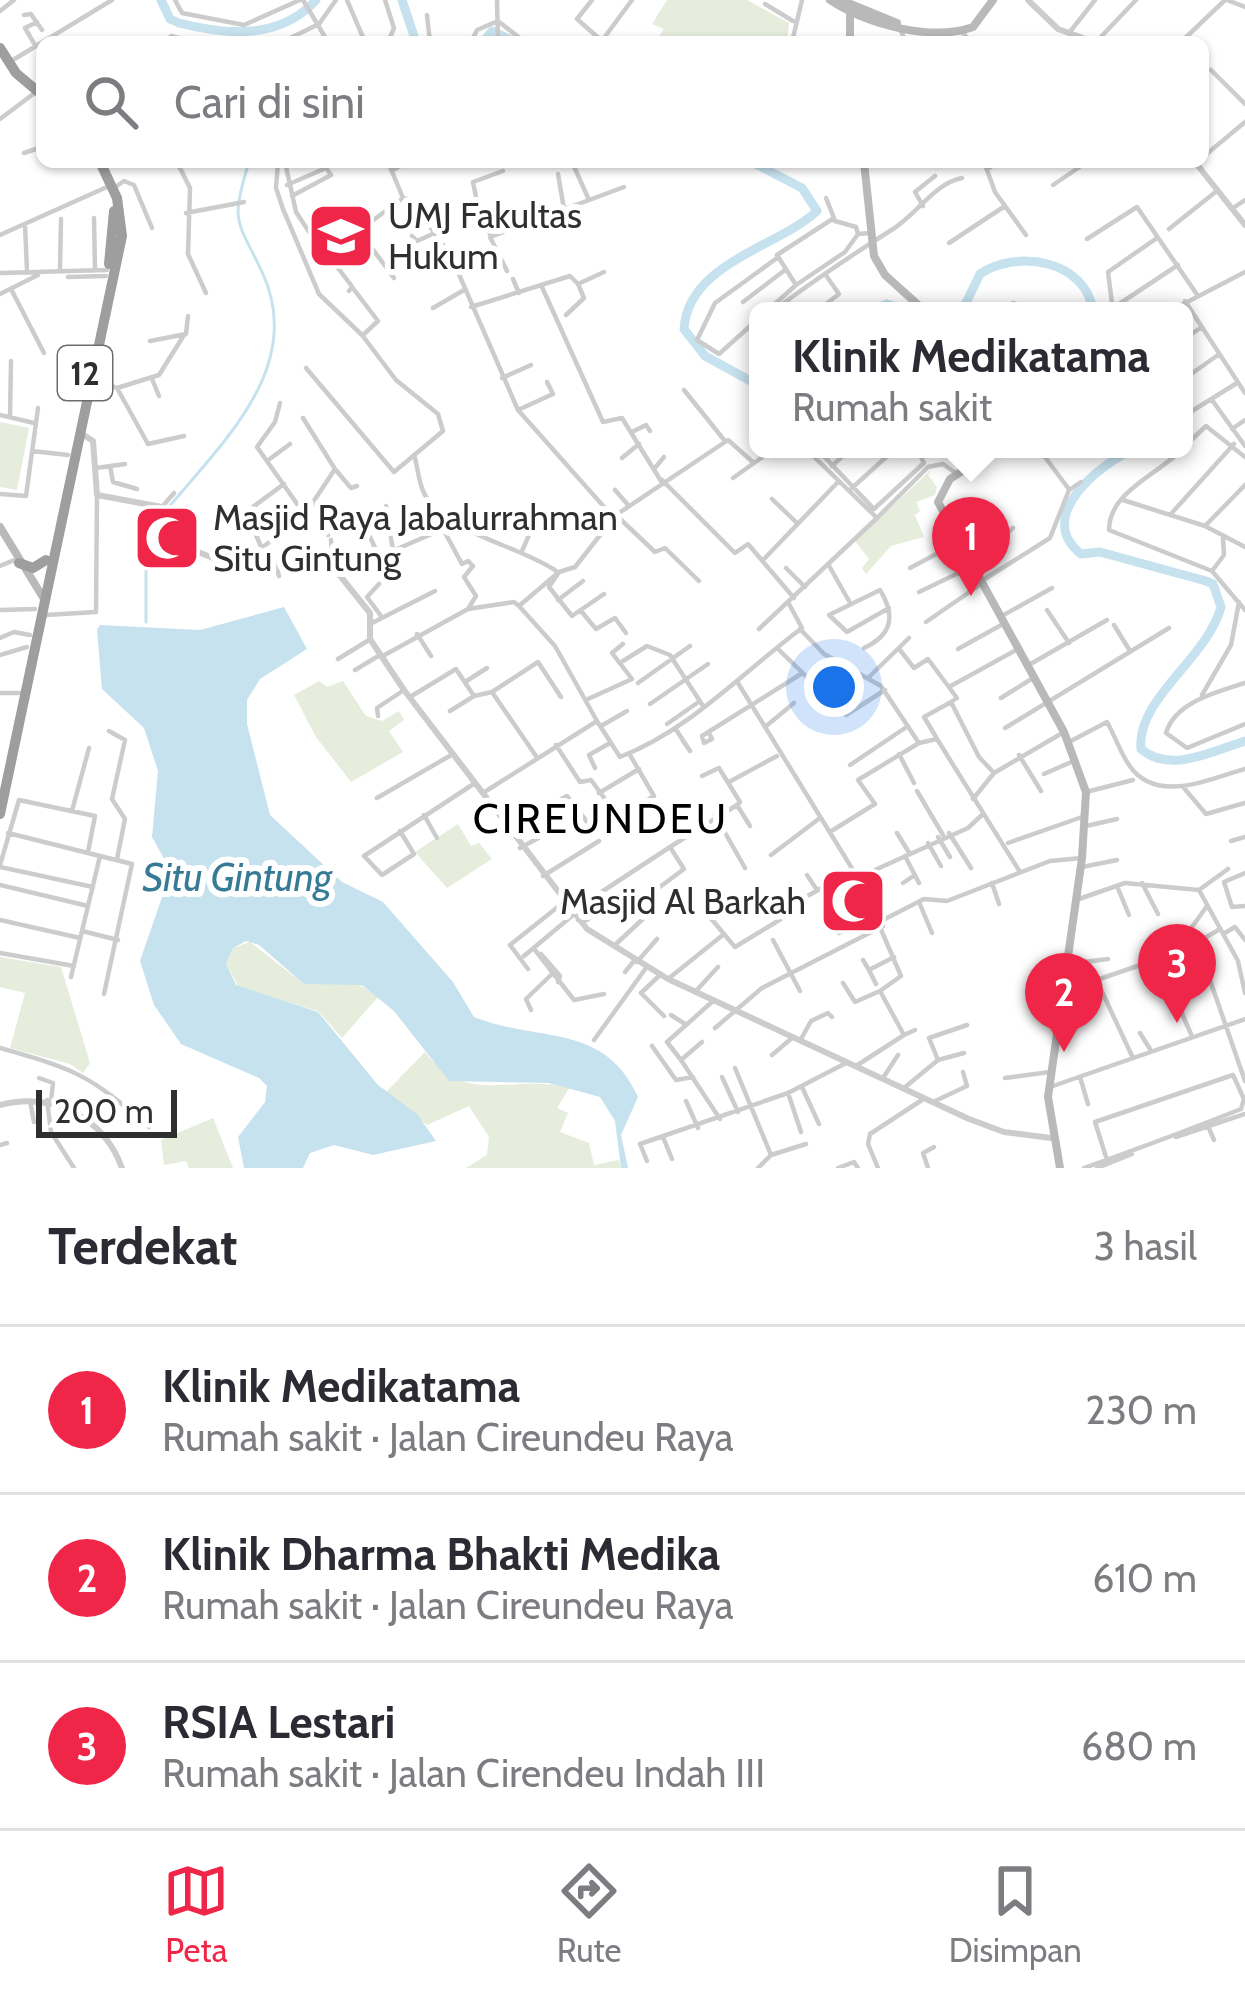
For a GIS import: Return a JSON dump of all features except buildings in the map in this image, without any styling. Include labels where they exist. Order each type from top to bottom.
[{"type":"highway","points":[[0,48],[4,61],[36,94]]},
{"type":"highway","name":"12","points":[[0,790],[28,641],[122,236],[100,168]]},
{"type":"highway","name":"12","points":[[0,814],[115,217],[110,187]]},
{"type":"highway","points":[[18,561],[33,568],[46,560]]},
{"type":"main road","points":[[830,0],[898,24],[961,31],[978,22],[993,0]]},
{"type":"main road","points":[[847,6],[850,36]]},
{"type":"main road","points":[[865,168],[871,236],[885,275],[915,302]]},
{"type":"main road","points":[[983,458],[944,485],[938,502],[1064,732],[1086,792],[1082,862],[1048,1087],[1051,1138],[1060,1168]]},
{"type":"main road","points":[[0,527],[39,605]]},
{"type":"street","points":[[0,11],[14,0]]},
{"type":"street","points":[[50,36],[112,0]]},
{"type":"street","points":[[175,0],[182,13],[244,25],[303,1],[325,36]]},
{"type":"street","points":[[294,36],[319,24],[336,0]]},
{"type":"street","points":[[347,0],[362,36]]},
{"type":"street","points":[[386,0],[394,28],[391,36]]},
{"type":"street","points":[[496,0],[499,36]]},
{"type":"street","points":[[592,0],[577,19],[596,36]]},
{"type":"street","points":[[605,36],[632,0]]},
{"type":"street","points":[[792,36],[802,0]]},
{"type":"street","points":[[1028,0],[1079,36]]},
{"type":"street","points":[[1069,32],[1094,0]]},
{"type":"street","points":[[1101,36],[1136,0]]},
{"type":"street","points":[[1187,36],[1226,0],[1245,7]]},
{"type":"street","points":[[765,4],[793,21]]},
{"type":"street","points":[[24,15],[31,14],[42,30]]},
{"type":"street","points":[[428,15],[430,36]]},
{"type":"street","points":[[4,61],[35,45],[26,28],[37,22]]},
{"type":"street","points":[[476,36],[487,23],[501,24],[516,36]]},
{"type":"street","points":[[898,24],[903,36]]},
{"type":"street","points":[[961,31],[966,36]]},
{"type":"street","points":[[1210,70],[1245,104]]},
{"type":"street","points":[[0,118],[36,99]]},
{"type":"street","points":[[1209,152],[1245,122]]},
{"type":"street","points":[[23,153],[36,149]]},
{"type":"street","points":[[180,168],[190,188],[188,254],[206,293]]},
{"type":"street","points":[[281,168],[276,188],[295,244],[320,295],[362,335],[396,380],[443,422],[440,435],[393,471],[306,368]]},
{"type":"street","points":[[283,168],[290,197],[308,230],[378,321],[362,335]]},
{"type":"street","points":[[287,185],[326,168],[331,176],[290,197]]},
{"type":"street","points":[[396,168],[393,170],[404,198],[435,233],[455,266],[518,410],[615,516],[655,552],[665,548],[699,580]]},
{"type":"street","points":[[575,168],[589,200]]},
{"type":"street","points":[[987,168],[1005,206],[1026,235]]},
{"type":"street","points":[[1053,185],[1078,168]]},
{"type":"street","points":[[1203,168],[1245,225]]},
{"type":"street","points":[[503,171],[473,182],[482,222],[507,271]]},
{"type":"street","points":[[558,174],[564,209]]},
{"type":"street","points":[[923,206],[915,192],[935,176]]},
{"type":"street","points":[[785,302],[871,236],[923,206],[938,189],[962,178]]},
{"type":"street","points":[[0,235],[124,181],[134,185],[152,227]]},
{"type":"street","points":[[492,236],[624,187]]},
{"type":"street","points":[[1169,229],[1218,190]]},
{"type":"street","points":[[326,255],[404,198]]},
{"type":"street","points":[[826,198],[831,220]]},
{"type":"street","points":[[1233,208],[1245,200]]},
{"type":"street","points":[[186,213],[240,203]]},
{"type":"street","points":[[949,243],[1005,206]]},
{"type":"street","points":[[1087,239],[1135,206],[1198,296]]},
{"type":"street","points":[[308,230],[339,212]]},
{"type":"street","points":[[94,218],[103,272]]},
{"type":"street","points":[[60,270],[62,219]]},
{"type":"street","points":[[749,327],[718,354],[697,340],[715,303],[777,258],[831,220],[856,226],[858,234],[845,252],[796,285],[780,302]]},
{"type":"street","points":[[25,224],[27,271]]},
{"type":"street","points":[[360,232],[394,278]]},
{"type":"street","points":[[412,236],[417,241],[435,233]]},
{"type":"street","points":[[858,234],[871,236]]},
{"type":"street","points":[[1112,302],[1109,270],[1157,238]]},
{"type":"street","points":[[455,266],[496,251]]},
{"type":"street","points":[[777,258],[796,285]]},
{"type":"street","points":[[1125,302],[1178,265]]},
{"type":"street","points":[[743,302],[784,269]]},
{"type":"street","points":[[0,294],[43,273],[103,272]]},
{"type":"street","points":[[68,277],[103,272]]},
{"type":"street","points":[[578,284],[604,272]]},
{"type":"street","points":[[1185,302],[1245,272]]},
{"type":"street","points":[[0,273],[43,273]]},
{"type":"street","points":[[825,274],[839,294],[829,302]]},
{"type":"street","points":[[471,307],[570,276],[584,298],[566,315]]},
{"type":"street","points":[[513,279],[519,292]]},
{"type":"street","points":[[542,287],[603,422],[622,418],[662,480],[735,553],[747,543],[764,560],[792,601],[802,627],[824,654],[885,690],[919,743]]},
{"type":"street","points":[[11,289],[44,353]]},
{"type":"street","points":[[433,308],[464,290]]},
{"type":"street","points":[[337,310],[339,299]]},
{"type":"street","points":[[1193,314],[1245,393]]},
{"type":"street","points":[[89,377],[117,388],[161,374],[184,335],[188,316]]},
{"type":"street","points":[[1193,333],[1202,327]]},
{"type":"street","points":[[149,341],[184,335]]},
{"type":"street","points":[[1193,372],[1220,353]]},
{"type":"street","points":[[10,417],[11,361]]},
{"type":"street","points":[[502,378],[530,365]]},
{"type":"street","points":[[151,378],[159,396]]},
{"type":"street","points":[[518,410],[553,394],[547,382]]},
{"type":"street","points":[[1193,411],[1237,383]]},
{"type":"street","points":[[117,388],[148,444],[184,436]]},
{"type":"street","points":[[684,390],[725,441],[754,463]]},
{"type":"street","points":[[1211,400],[1245,446]]},
{"type":"street","points":[[280,403],[275,422],[256,445],[305,515]]},
{"type":"street","points":[[0,494],[26,496],[38,409]]},
{"type":"street","points":[[0,415],[34,423]]},
{"type":"street","points":[[303,418],[335,469],[351,488],[357,486]]},
{"type":"street","points":[[1232,429],[1245,420]]},
{"type":"street","points":[[632,432],[646,424],[650,431]]},
{"type":"street","points":[[1193,438],[1206,426],[1245,457]]},
{"type":"street","points":[[0,610],[39,605],[96,612],[98,494],[93,438],[77,433]]},
{"type":"street","points":[[519,606],[559,572],[577,566],[628,505],[725,441]]},
{"type":"street","points":[[267,461],[290,444]]},
{"type":"street","points":[[622,458],[639,444]]},
{"type":"street","points":[[1170,515],[1234,444]]},
{"type":"street","points":[[31,451],[68,455]]},
{"type":"street","points":[[654,470],[664,458]]},
{"type":"street","points":[[733,478],[761,458]]},
{"type":"street","points":[[815,458],[877,518]]},
{"type":"street","points":[[825,458],[875,509],[924,463],[921,458]]},
{"type":"street","points":[[832,466],[840,458]]},
{"type":"street","points":[[852,488],[885,458]]},
{"type":"street","points":[[1045,458],[1069,490]]},
{"type":"street","points":[[1171,458],[1123,500],[1108,520],[1112,536],[1212,571],[1245,610]]},
{"type":"street","points":[[413,460],[429,501],[488,539],[522,550],[559,572]]},
{"type":"street","points":[[96,468],[125,464]]},
{"type":"street","points":[[759,629],[928,467],[943,464],[957,474]]},
{"type":"street","points":[[110,466],[113,482],[137,489]]},
{"type":"street","points":[[264,546],[305,515],[335,469]]},
{"type":"street","points":[[764,560],[839,481]]},
{"type":"street","points":[[926,622],[1050,538],[1069,490],[1082,482]]},
{"type":"street","points":[[278,576],[246,512],[284,484]]},
{"type":"street","points":[[1205,526],[1245,484]]},
{"type":"street","points":[[615,490],[628,505]]},
{"type":"street","points":[[165,509],[174,493]]},
{"type":"street","points":[[98,494],[165,509],[192,551],[239,568],[270,559],[333,566],[342,573],[372,623],[370,639],[407,693],[520,848],[576,917],[612,948],[713,1001],[993,1129],[1051,1138]]},
{"type":"street","points":[[772,499],[797,524]]},
{"type":"street","points":[[1123,500],[1205,526],[1223,538],[1243,541]]},
{"type":"street","points":[[316,503],[330,537],[333,566]]},
{"type":"street","points":[[386,506],[393,550]]},
{"type":"street","points":[[361,518],[378,554]]},
{"type":"street","points":[[522,550],[536,519]]},
{"type":"street","points":[[919,592],[970,566],[1013,528]]},
{"type":"street","points":[[342,573],[378,554],[445,531],[460,562],[473,566],[464,577],[476,596],[468,608]]},
{"type":"street","points":[[1212,571],[1224,555],[1223,538]]},
{"type":"street","points":[[910,568],[957,543]]},
{"type":"street","points":[[0,566],[18,561]]},
{"type":"street","points":[[828,564],[850,603]]},
{"type":"street","points":[[786,568],[805,587]]},
{"type":"street","points":[[559,572],[549,587],[570,615],[604,594]]},
{"type":"street","points":[[558,600],[583,581]]},
{"type":"street","points":[[379,584],[367,597],[382,618]]},
{"type":"street","points":[[864,648],[882,638],[891,623],[889,608],[877,588],[830,615],[847,632],[889,608]]},
{"type":"street","points":[[958,649],[1052,588]]},
{"type":"street","points":[[372,623],[435,591]]},
{"type":"street","points":[[355,670],[468,608],[514,602],[555,646],[619,757],[738,683],[802,627]]},
{"type":"street","points":[[1238,602],[1232,645],[1200,698],[1166,726],[1168,739],[1181,748],[1245,724]]},
{"type":"street","points":[[1047,610],[1069,643]]},
{"type":"street","points":[[581,611],[596,629],[613,618],[626,633]]},
{"type":"street","points":[[1027,666],[1111,622],[1130,651]]},
{"type":"street","points":[[1005,728],[1169,628]]},
{"type":"street","points":[[0,638],[14,632],[28,641]]},
{"type":"street","points":[[417,634],[431,656]]},
{"type":"street","points":[[869,677],[909,638]]},
{"type":"street","points":[[338,659],[370,639]]},
{"type":"street","points":[[0,655],[28,641]]},
{"type":"street","points":[[588,699],[632,679],[612,653],[623,644]]},
{"type":"street","points":[[623,661],[647,646],[672,658],[702,704]]},
{"type":"street","points":[[638,683],[690,646]]},
{"type":"street","points":[[777,648],[846,715],[885,690]]},
{"type":"street","points":[[900,650],[914,668],[928,659],[957,698],[924,717],[1020,872]]},
{"type":"street","points":[[949,687],[1018,650]]},
{"type":"street","points":[[450,711],[474,696],[492,692],[539,662],[561,697]]},
{"type":"street","points":[[650,704],[708,664]]},
{"type":"street","points":[[465,682],[487,668]]},
{"type":"street","points":[[378,716],[377,708],[454,669],[474,696]]},
{"type":"street","points":[[710,734],[801,674]]},
{"type":"street","points":[[1001,698],[1033,678]]},
{"type":"street","points":[[738,683],[853,870],[880,920],[901,978],[855,1002],[843,982]]},
{"type":"street","points":[[1200,698],[1245,683]]},
{"type":"street","points":[[492,692],[537,758]]},
{"type":"street","points":[[0,693],[20,693]]},
{"type":"street","points":[[951,702],[994,773]]},
{"type":"street","points":[[765,728],[794,703]]},
{"type":"street","points":[[483,793],[556,745],[627,711]]},
{"type":"street","points":[[1069,742],[1107,722],[1135,773],[1161,787],[1184,788],[1245,769]]},
{"type":"street","points":[[671,726],[683,741]]},
{"type":"street","points":[[850,765],[908,726]]},
{"type":"street","points":[[110,731],[125,740],[112,799],[125,819],[117,859]]},
{"type":"street","points":[[974,799],[994,773],[1064,732]]},
{"type":"street","points":[[831,832],[875,804],[858,780],[919,743],[937,739]]},
{"type":"street","points":[[595,768],[589,754],[610,743]]},
{"type":"street","points":[[556,745],[579,781],[590,779],[620,818],[654,796],[629,754]]},
{"type":"street","points":[[72,811],[89,748]]},
{"type":"street","points":[[377,798],[453,754]]},
{"type":"street","points":[[729,782],[779,754]]},
{"type":"street","points":[[899,754],[914,783]]},
{"type":"street","points":[[1019,755],[1041,791]]},
{"type":"street","points":[[1044,775],[1076,760]]},
{"type":"street","points":[[702,776],[718,767],[749,826]]},
{"type":"street","points":[[599,793],[639,769]]},
{"type":"street","points":[[1086,792],[1132,780]]},
{"type":"street","points":[[400,831],[414,854],[384,875],[363,860],[400,831],[475,783]]},
{"type":"street","points":[[1184,788],[1206,814],[1245,803]]},
{"type":"street","points":[[917,791],[943,835],[971,868]]},
{"type":"street","points":[[507,829],[568,796],[588,824]]},
{"type":"street","points":[[88,852],[96,818],[17,801],[0,866],[93,887]]},
{"type":"street","points":[[524,956],[537,952],[576,917],[715,815],[737,805]]},
{"type":"street","points":[[857,878],[943,835],[968,828],[982,814]]},
{"type":"street","points":[[424,815],[437,838]]},
{"type":"street","points":[[715,815],[745,868]]},
{"type":"street","points":[[772,855],[820,818]]},
{"type":"street","points":[[1005,844],[1087,821],[1118,819]]},
{"type":"street","points":[[520,848],[551,831]]},
{"type":"street","points":[[8,833],[133,866],[104,994]]},
{"type":"street","points":[[897,833],[920,883]]},
{"type":"street","points":[[943,835],[950,857]]},
{"type":"street","points":[[1231,841],[1245,837]]},
{"type":"street","points":[[543,876],[598,842]]},
{"type":"street","points":[[928,843],[941,866]]},
{"type":"street","points":[[612,948],[645,917],[637,904],[684,869],[670,847]]},
{"type":"street","points":[[71,977],[100,856]]},
{"type":"street","points":[[715,1028],[732,1010],[790,972],[919,902],[947,901],[1050,861],[1117,860]]},
{"type":"street","points":[[1076,900],[1142,883],[1199,890],[1228,868]]},
{"type":"street","points":[[704,910],[734,947],[853,870]]},
{"type":"street","points":[[1245,873],[1223,882],[1232,907],[1245,906]]},
{"type":"street","points":[[807,874],[817,890]]},
{"type":"street","points":[[903,883],[915,875]]},
{"type":"street","points":[[1142,883],[1158,914]]},
{"type":"street","points":[[829,884],[845,913]]},
{"type":"street","points":[[992,884],[999,904]]},
{"type":"street","points":[[0,885],[88,906]]},
{"type":"street","points":[[1117,886],[1129,915]]},
{"type":"street","points":[[1199,890],[1238,961],[1245,993]]},
{"type":"street","points":[[528,969],[510,946],[564,902]]},
{"type":"street","points":[[919,902],[932,933]]},
{"type":"street","points":[[576,917],[586,920],[603,905]]},
{"type":"street","points":[[1166,975],[1190,965],[1182,941],[1207,906]]},
{"type":"street","points":[[0,920],[118,940]]},
{"type":"street","points":[[839,933],[880,920]]},
{"type":"street","points":[[1193,945],[1235,927],[1245,940]]},
{"type":"street","points":[[686,1024],[667,1016],[641,993],[724,934]]},
{"type":"street","points":[[625,972],[657,940]]},
{"type":"street","points":[[772,940],[800,991]]},
{"type":"street","points":[[537,952],[578,1002],[604,994]]},
{"type":"street","points":[[537,952],[560,976],[559,982]]},
{"type":"street","points":[[0,953],[74,965]]},
{"type":"street","points":[[868,970],[894,958]]},
{"type":"street","points":[[1061,983],[1097,981],[1152,958],[1160,961],[1191,1034]]},
{"type":"street","points":[[1064,965],[1108,959]]},
{"type":"street","points":[[862,960],[904,1035]]},
{"type":"street","points":[[695,992],[718,967]]},
{"type":"street","points":[[594,1040],[598,1026],[618,1010],[646,968]]},
{"type":"street","points":[[531,1010],[526,999],[552,974]]},
{"type":"street","points":[[1193,984],[1209,979],[1245,1081]]},
{"type":"street","points":[[1097,981],[1132,1056]]},
{"type":"street","points":[[713,1001],[667,1042],[720,1119]]},
{"type":"street","points":[[772,1055],[796,1040],[811,1021],[828,1013],[832,1017]]},
{"type":"street","points":[[1048,1087],[1245,1019]]},
{"type":"street","points":[[929,1038],[967,1024]]},
{"type":"street","points":[[926,1029],[938,1060]]},
{"type":"street","points":[[647,1161],[640,1144],[788,1094],[915,1030]]},
{"type":"street","points":[[1140,1033],[1150,1049]]},
{"type":"street","points":[[681,1060],[702,1042]]},
{"type":"street","points":[[652,1046],[674,1078]]},
{"type":"street","points":[[0,1048],[66,1065],[100,1084],[149,1127]]},
{"type":"street","points":[[904,1088],[938,1060],[964,1053]]},
{"type":"street","points":[[883,1078],[898,1055]]},
{"type":"street","points":[[735,1068],[771,1156]]},
{"type":"street","points":[[878,1168],[868,1144],[870,1134],[929,1100],[967,1086],[963,1072]]},
{"type":"street","points":[[1005,1078],[1050,1072]]},
{"type":"street","points":[[1084,1168],[1108,1160],[1241,1108],[1244,1099],[1233,1075],[1095,1122],[1108,1160]]},
{"type":"street","points":[[666,1083],[694,1077]]},
{"type":"street","points":[[722,1077],[738,1112]]},
{"type":"street","points":[[1080,1077],[1088,1104]]},
{"type":"street","points":[[39,1078],[54,1085],[49,1101],[51,1132],[74,1168]]},
{"type":"street","points":[[802,1088],[819,1124]]},
{"type":"street","points":[[1086,1095],[1097,1091]]},
{"type":"street","points":[[788,1094],[800,1132]]},
{"type":"street","points":[[30,1101],[34,1122]]},
{"type":"street","points":[[0,1105],[49,1101],[101,1133],[122,1168]]},
{"type":"street","points":[[686,1101],[698,1128]]},
{"type":"street","points":[[1097,1168],[1245,1114]]},
{"type":"street","points":[[1208,1126],[1214,1140]]},
{"type":"street","points":[[663,1137],[673,1159]]},
{"type":"street","points":[[758,1168],[771,1156],[806,1144]]},
{"type":"street","points":[[928,1168],[923,1154],[934,1147]]},
{"type":"street","points":[[838,1168],[856,1165]]},
{"type":"green space","points":[[667,0],[747,0],[789,23],[788,36],[659,36],[664,29],[652,24]]},
{"type":"green space","points":[[0,422],[29,428],[17,490],[0,487]]},
{"type":"green space","points":[[932,469],[928,475],[937,487],[935,495],[916,502],[920,511],[915,515],[924,537],[891,546],[866,574],[862,568],[869,559],[855,541]]},
{"type":"green space","points":[[319,681],[327,687],[343,681],[366,716],[382,721],[399,711],[404,720],[389,731],[403,752],[351,782],[316,737],[294,695]]},
{"type":"green space","points":[[458,824],[471,846],[479,843],[492,859],[447,888],[415,852]]},
{"type":"green space","points":[[250,942],[304,984],[354,981],[378,997],[342,1038],[318,1011],[239,988],[226,963],[233,948]]},
{"type":"green space","points":[[0,957],[61,967],[90,1063],[83,1073],[70,1064],[10,1048],[25,993],[0,987]]},
{"type":"green space","points":[[425,1052],[441,1069],[473,1084],[570,1087],[557,1108],[568,1113],[560,1132],[589,1143],[594,1165],[619,1160],[621,1168],[466,1168],[487,1155],[489,1137],[469,1106],[427,1125],[385,1093]]},
{"type":"green space","points":[[213,1118],[233,1168],[189,1168],[186,1161],[164,1165],[161,1140]]},
{"type":"water","name":"Situ Gintung","points":[[284,607],[307,649],[260,679],[247,700],[247,724],[270,815],[342,882],[383,902],[453,982],[474,1017],[588,1046],[624,1073],[638,1097],[621,1135],[628,1168],[621,1168],[615,1121],[600,1097],[549,1083],[449,1081],[394,1011],[362,985],[304,984],[259,945],[246,941],[233,948],[226,963],[236,985],[318,1012],[378,1085],[417,1114],[436,1141],[373,1155],[334,1145],[310,1153],[303,1168],[244,1168],[238,1137],[265,1102],[267,1086],[259,1078],[181,1044],[154,1005],[140,961],[171,871],[152,837],[158,771],[144,728],[102,689],[97,630],[100,625],[200,630]]},
{"type":"waterway","points":[[161,0],[170,19],[179,23],[234,32],[286,22],[316,0]]},
{"type":"waterway","points":[[402,0],[414,36]]},
{"type":"waterway","points":[[488,36],[492,31],[502,36]]},
{"type":"waterway","points":[[168,508],[233,430],[266,372],[273,308],[238,211],[247,168]]},
{"type":"waterway","points":[[749,380],[705,356],[684,329],[689,306],[717,272],[817,211],[802,188],[764,168]]},
{"type":"waterway","points":[[966,302],[980,274],[995,266],[1030,261],[1064,270],[1078,280],[1090,302]]},
{"type":"waterway","points":[[1117,458],[1077,493],[1068,508],[1068,539],[1081,554],[1100,552],[1213,584],[1221,607],[1202,644],[1149,713],[1141,749],[1165,760],[1178,760],[1245,741]]},
{"type":"waterway","points":[[146,622],[146,549],[162,516]]},
{"type":"place","name":"UMJ Fakultas Hukum","points":[[341,236]]},
{"type":"place","name":"Masjid Raya Jabalurrahman Situ Gintung","points":[[167,538]]},
{"type":"place","name":"Klinik Medikatama","points":[[971,596]]},
{"type":"place","name":"Masjid Al Barkah","points":[[853,901]]},
{"type":"place","name":"RSIA Lestari","points":[[1177,1023]]},
{"type":"place","name":"Klinik Dharma Bhakti Medika","points":[[1064,1052]]},
{"type":"district","name":"CIREUNDEU","points":[[601,818]]}]
